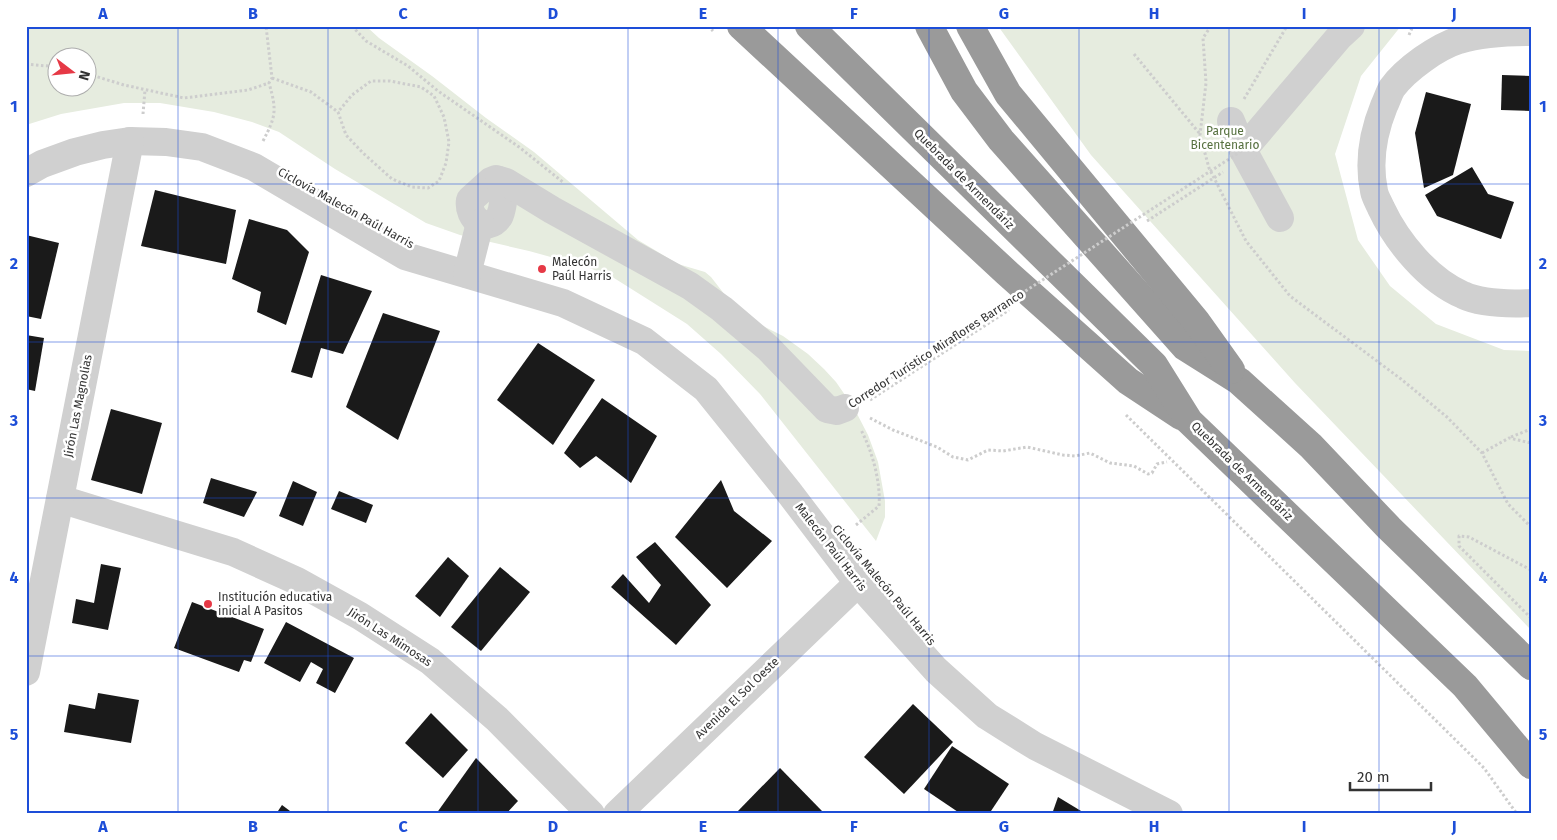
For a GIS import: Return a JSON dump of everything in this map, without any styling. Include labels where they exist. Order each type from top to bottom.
[{"type":"highway","name":"Quebrada de Armendáriz","points":[[809,26],[1154,365],[1189,421],[1465,686],[1531,765]]},
{"type":"highway","points":[[929,26],[964,91],[1001,140],[1185,346],[1240,381],[1311,446],[1389,528],[1531,666]]},
{"type":"highway","points":[[970,26],[1008,94],[1196,321],[1240,381]]},
{"type":"highway","points":[[729,31],[1128,381],[1189,421]]},
{"type":"street","points":[[1243,150],[1339,37],[1351,26]]},
{"type":"street","points":[[1531,32],[1490,29],[1458,40],[1411,68],[1391,89],[1378,121],[1371,156],[1374,193],[1390,226],[1410,253],[1438,279],[1464,296],[1495,303],[1531,303]]},
{"type":"street","points":[[1231,121],[1243,150],[1280,218]]},
{"type":"street","name":"Malecón Paúl Harris","points":[[26,173],[42,164],[75,152],[130,141],[166,142],[202,147],[254,167],[405,256],[563,303],[644,342],[706,388],[858,583],[936,670],[987,716],[1035,746],[1169,814]]},
{"type":"street","name":"Jirón Las Magnolias","points":[[26,672],[130,141]]},
{"type":"street","name":"Corredor Turístico Miraflores Barranco","points":[[467,274],[480,223],[475,220],[470,211],[470,200],[491,180],[506,182],[552,210],[690,286],[722,309],[768,348],[826,409],[852,417]]},
{"type":"street","name":"Jirón Las Mimosas","points":[[60,499],[233,552],[297,581],[360,616],[430,661],[497,719],[592,814]]},
{"type":"street","name":"Avenida El Sol Oeste","points":[[617,814],[858,583]]},
{"type":"path","points":[[254,167],[263,142],[274,120],[274,101],[269,84],[272,78],[266,26]]},
{"type":"path","points":[[708,26],[729,31]]},
{"type":"path","points":[[1211,26],[1203,38],[1206,83],[1200,135],[1209,168],[1246,241],[1290,296],[1447,416],[1482,453],[1508,504],[1531,527]]},
{"type":"path","points":[[1231,121],[1287,26]]},
{"type":"path","points":[[1134,54],[1200,135]]},
{"type":"path","points":[[26,64],[48,66]]},
{"type":"path","points":[[98,77],[131,87],[184,98],[248,90],[269,84]]},
{"type":"path","points":[[272,78],[311,92],[338,112],[346,135],[392,179],[412,187],[428,188],[439,181],[446,162],[449,142],[444,117],[434,96],[421,87],[390,81],[371,82],[352,95],[338,112]]},
{"type":"path","points":[[434,96],[438,91]]},
{"type":"path","name":"Corredor Turístico Miraflores Barranco","points":[[852,417],[1243,150]]},
{"type":"path","points":[[1002,300],[1011,309]]},
{"type":"path","points":[[1125,413],[1484,768],[1517,814]]},
{"type":"path","points":[[852,417],[866,440],[874,464],[880,498],[879,506],[856,525]]},
{"type":"path","points":[[1482,453],[1509,438],[1531,429]]},
{"type":"path","points":[[1509,438],[1531,443]]},
{"type":"path","points":[[1531,570],[1469,537],[1459,536],[1459,546],[1531,618]]},
{"type":"green space","points":[[26,26],[366,26],[379,38],[534,152],[638,240],[678,264],[705,272],[725,295],[759,324],[783,336],[808,354],[824,369],[836,382],[854,408],[868,435],[878,462],[885,501],[885,517],[876,541],[760,394],[721,354],[687,324],[614,278],[587,267],[460,235],[426,223],[335,169],[279,132],[252,122],[214,112],[160,103],[124,103],[61,114],[26,125]]},
{"type":"green space","name":"Parque Bicentenario","points":[[998,26],[1401,26],[1361,76],[1335,154],[1358,240],[1390,286],[1436,324],[1504,350],[1531,351],[1531,630],[1295,383],[1091,155]]},
{"type":"building","points":[[1502,75],[1531,76],[1531,111],[1501,110]]},
{"type":"building","points":[[1426,92],[1471,104],[1453,175],[1424,188],[1415,133]]},
{"type":"building","points":[[1472,167],[1488,194],[1514,202],[1501,239],[1437,216],[1425,195]]},
{"type":"building","points":[[155,190],[236,210],[226,264],[141,246]]},
{"type":"building","points":[[249,219],[287,230],[309,252],[286,325],[257,312],[261,292],[232,279]]},
{"type":"building","points":[[26,235],[59,243],[41,319],[26,316]]},
{"type":"building","points":[[321,275],[372,291],[343,354],[321,348],[312,378],[291,372]]},
{"type":"building","points":[[383,313],[440,331],[398,440],[346,407]]},
{"type":"building","points":[[26,335],[44,338],[35,391],[26,389]]},
{"type":"building","points":[[538,343],[595,380],[553,445],[497,400]]},
{"type":"building","points":[[602,398],[657,436],[631,483],[596,456],[580,468],[564,453]]},
{"type":"building","points":[[111,409],[162,423],[142,494],[91,480]]},
{"type":"building","points":[[211,478],[257,492],[244,517],[203,503]]},
{"type":"building","points":[[721,480],[734,511],[772,541],[727,588],[675,537]]},
{"type":"building","points":[[293,481],[317,492],[303,526],[279,516]]},
{"type":"building","points":[[339,491],[373,505],[366,523],[331,509]]},
{"type":"building","points":[[655,542],[711,605],[676,645],[611,587],[623,574],[649,603],[661,585],[636,557]]},
{"type":"building","points":[[448,557],[469,576],[440,617],[415,596]]},
{"type":"building","points":[[101,564],[121,568],[108,630],[72,623],[76,599],[94,603]]},
{"type":"building","points":[[500,567],[530,592],[481,651],[451,627]]},
{"type":"building","points":[[192,602],[264,629],[251,662],[244,660],[239,672],[174,648]]},
{"type":"building","points":[[286,622],[354,658],[335,693],[316,683],[323,669],[311,662],[300,682],[264,663]]},
{"type":"building","points":[[98,693],[139,700],[131,743],[64,732],[69,704],[95,709]]},
{"type":"building","points":[[913,704],[953,742],[904,794],[864,757]]},
{"type":"building","points":[[431,713],[468,750],[443,778],[405,743]]},
{"type":"building","points":[[952,746],[1009,784],[989,814],[961,814],[924,789]]},
{"type":"building","points":[[476,758],[518,801],[506,814],[436,814]]},
{"type":"building","points":[[780,768],[822,811],[819,814],[739,814],[737,812]]},
{"type":"building","points":[[1058,797],[1086,814],[1052,814]]},
{"type":"building","points":[[282,805],[294,814],[276,814]]},
{"type":"place","name":"Malecón Paúl Harris","points":[[542,269]]},
{"type":"place","name":"Institución educativa inicial A Pasitos","points":[[208,604]]}]
